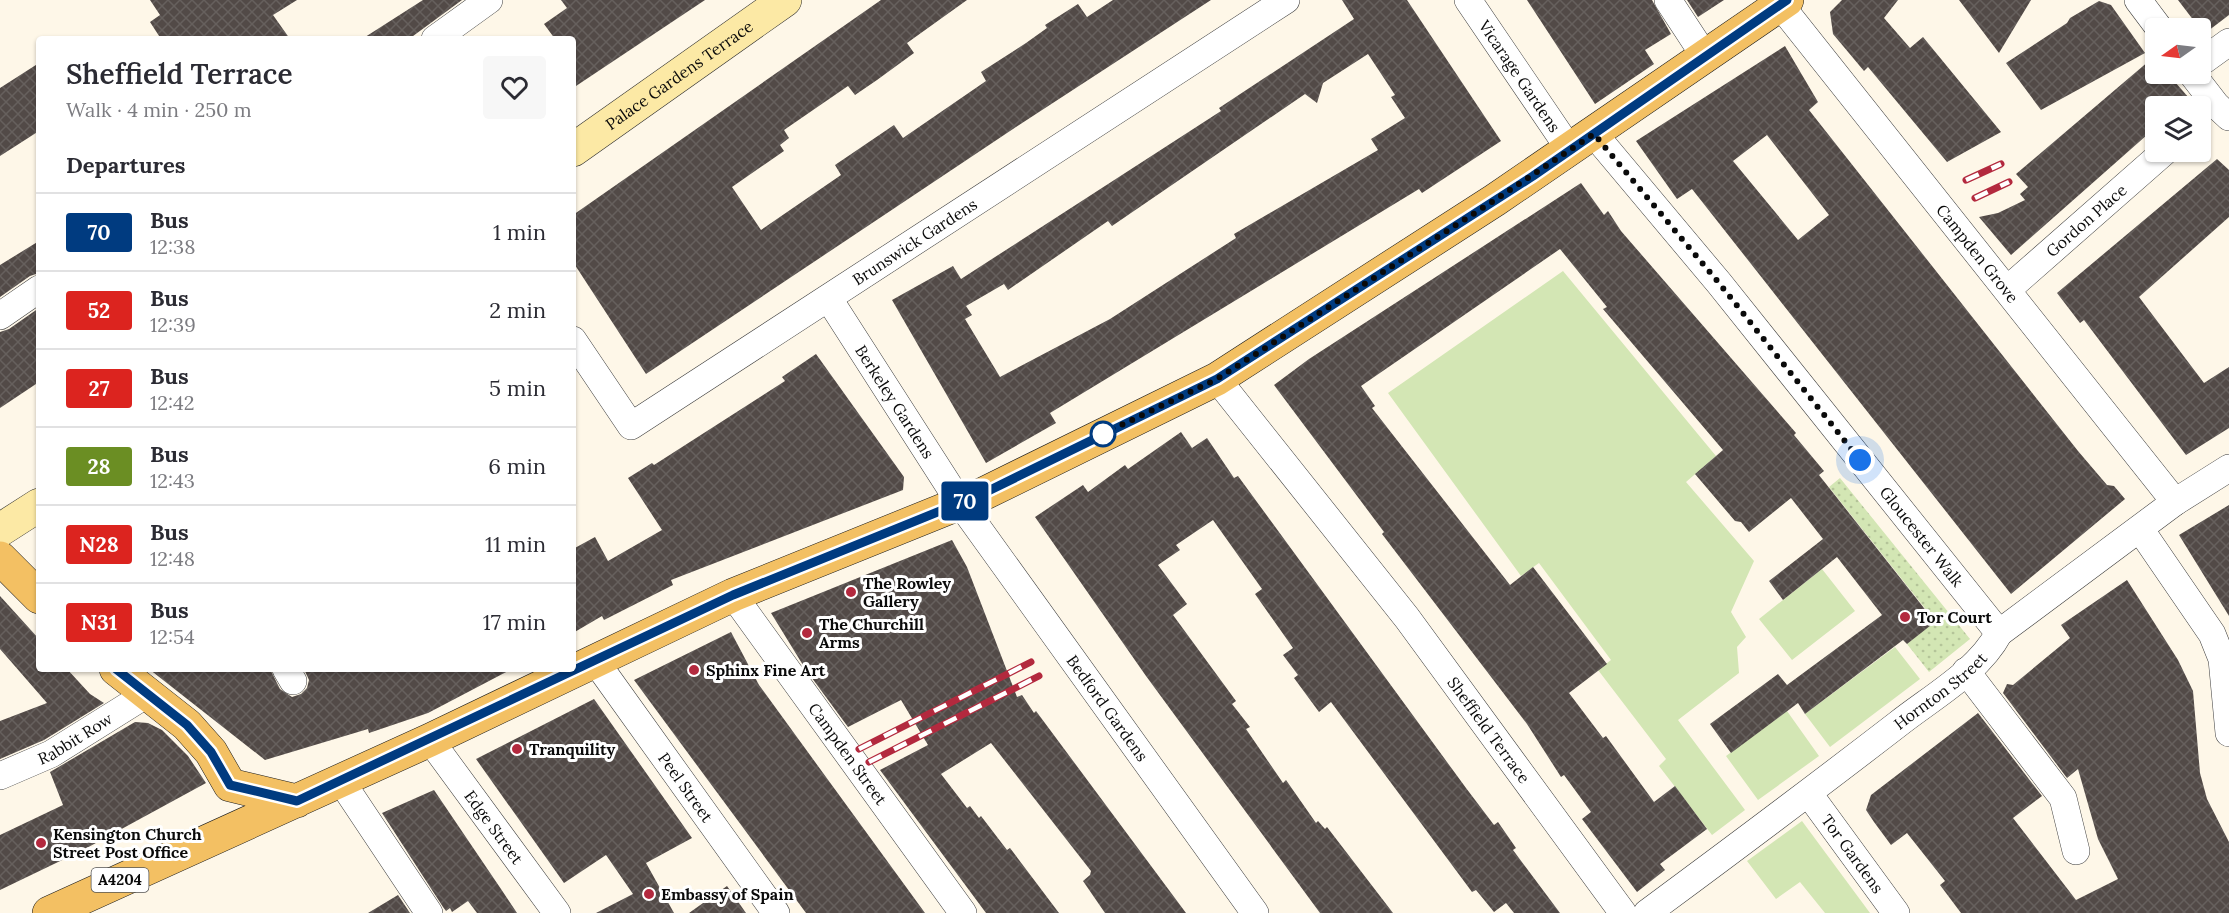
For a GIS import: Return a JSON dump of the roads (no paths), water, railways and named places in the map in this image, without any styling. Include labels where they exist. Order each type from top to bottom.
[{"type":"main road","name":"Palace Gardens Terrace","points":[[576,148],[785,0]]},
{"type":"main road","name":"A4204","points":[[576,671],[733,595],[960,503],[1217,379],[1582,142],[1784,3]]},
{"type":"main road","points":[[0,530],[36,507]]},
{"type":"main road","points":[[0,558],[36,594]]},
{"type":"main road","name":"A4204","points":[[48,913],[341,781],[575,672]]},
{"type":"main road","points":[[133,678],[187,725],[211,752],[230,785],[297,801]]},
{"type":"main road","name":"A4204","points":[[191,847],[226,803],[230,785]]},
{"type":"street","points":[[439,36],[489,0]]},
{"type":"street","name":"Brunswick Gardens","points":[[576,344],[631,426],[1286,0]]},
{"type":"street","name":"Vicarage Gardens","points":[[1468,0],[1582,142]]},
{"type":"street","points":[[1668,0],[1706,58]]},
{"type":"street","points":[[2139,0],[2152,18]]},
{"type":"street","name":"Campden Grove","points":[[1784,3],[2175,502]]},
{"type":"street","points":[[2211,55],[2229,42]]},
{"type":"street","points":[[2198,84],[2215,114]]},
{"type":"street","name":"Gloucester Walk","points":[[1582,142],[1726,292],[1999,633]]},
{"type":"street","name":"Gordon Place","points":[[2008,289],[2153,162]]},
{"type":"street","points":[[0,316],[36,291]]},
{"type":"street","name":"Berkeley Gardens","points":[[829,299],[960,503]]},
{"type":"street","name":"Sheffield Terrace","points":[[1217,379],[1407,618],[1623,913]]},
{"type":"street","name":"Hornton Street","points":[[1647,913],[1809,794],[1966,671],[1989,652],[1999,633],[2175,502],[2229,468]]},
{"type":"street","name":"Bedford Gardens","points":[[960,503],[1256,913]]},
{"type":"street","points":[[2140,529],[2212,634],[2222,659],[2229,733]]},
{"type":"street","name":"Campden Street","points":[[733,595],[963,913]]},
{"type":"street","name":"Peel Street","points":[[596,662],[776,913]]},
{"type":"street","points":[[1966,671],[2063,798],[2076,850]]},
{"type":"street","name":"Rabbit Row","points":[[0,776],[51,754],[133,678]]},
{"type":"street","name":"Edge Street","points":[[430,740],[557,913]]},
{"type":"street","points":[[341,781],[429,913]]},
{"type":"street","name":"Tor Gardens","points":[[1809,794],[1896,913]]},
{"type":"railway","points":[[1966,180],[2001,164]]},
{"type":"railway","points":[[1975,198],[2009,182]]},
{"type":"railway","points":[[859,749],[1031,662]]},
{"type":"railway","points":[[869,762],[1039,676]]},
{"type":"place","name":"The Rowley Gallery","points":[[851,592]]},
{"type":"place","name":"Tor Court","points":[[1905,617]]},
{"type":"place","name":"The Churchill Arms","points":[[807,633]]},
{"type":"place","name":"Sphinx Fine Art","points":[[694,670]]},
{"type":"place","name":"Tranquility","points":[[517,749]]},
{"type":"place","name":"Kensington Church Street Post Office","points":[[41,843]]},
{"type":"place","name":"Embassy of Spain","points":[[649,894]]}]
